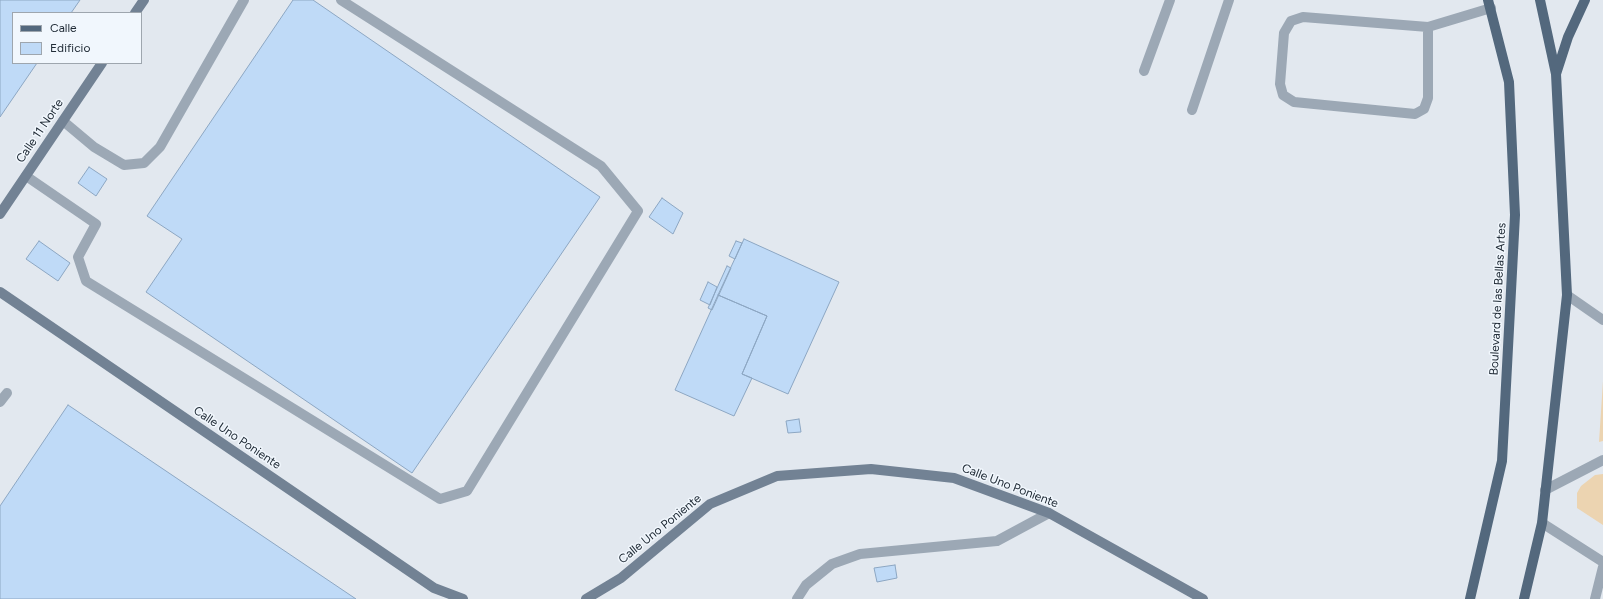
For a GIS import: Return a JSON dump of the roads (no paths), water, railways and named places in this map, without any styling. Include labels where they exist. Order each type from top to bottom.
[{"type":"main road","points":[[136,12],[144,0]]},
{"type":"main road","points":[[1524,599],[1542,523],[1567,296],[1556,74],[1540,0]]},
{"type":"main road","points":[[1556,74],[1568,37],[1585,0]]},
{"type":"main road","name":"Boulevard de las Bellas Artes","points":[[1470,599],[1502,461],[1516,215],[1508,82],[1490,4]]},
{"type":"main road","name":"Calle 11 Norte","points":[[0,214],[101,64]]},
{"type":"main road","name":"Calle Uno Poniente","points":[[0,292],[434,588],[463,599]]},
{"type":"main road","name":"Calle Uno Poniente","points":[[586,599],[621,578],[710,504],[778,476],[871,469],[954,478],[1049,513],[1203,599]]},
{"type":"lane","points":[[63,121],[94,147],[124,165],[144,163],[160,147],[244,0]]},
{"type":"lane","points":[[26,176],[96,224],[78,257],[86,281],[440,499],[468,491],[638,211],[601,166],[341,0]]},
{"type":"lane","points":[[1144,71],[1170,0]]},
{"type":"lane","points":[[1192,110],[1229,0]]},
{"type":"lane","points":[[1428,26],[1428,98],[1424,109],[1415,114],[1294,102],[1283,95],[1280,84],[1284,32],[1291,21],[1303,17],[1428,26],[1490,4]]},
{"type":"lane","points":[[1567,296],[1603,320]]},
{"type":"lane","points":[[0,402],[7,393]]},
{"type":"lane","points":[[1545,490],[1603,460]]},
{"type":"lane","points":[[797,599],[806,585],[832,564],[860,554],[997,542],[1049,513]]},
{"type":"lane","points":[[1542,523],[1603,562]]},
{"type":"lane","points":[[1595,599],[1603,567]]}]
